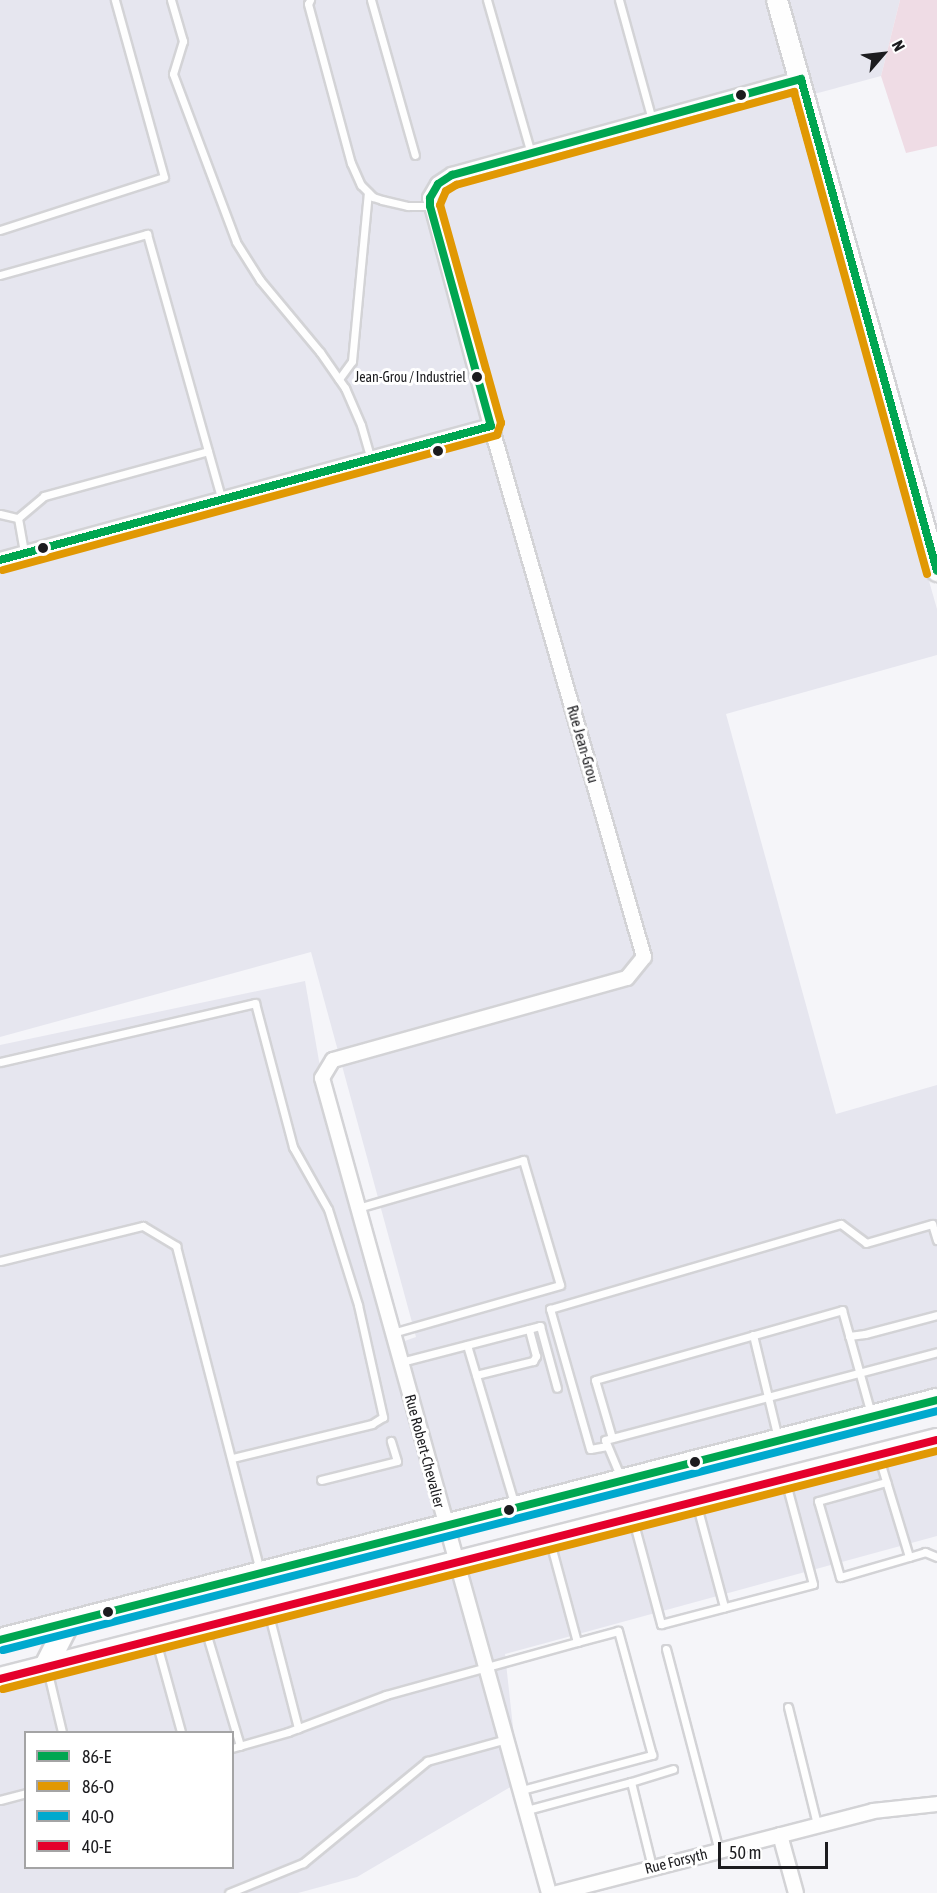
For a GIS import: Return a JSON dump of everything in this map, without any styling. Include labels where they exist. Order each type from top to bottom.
[{"type":"main road","points":[[0,1640],[937,1400]]},
{"type":"main road","points":[[778,1440],[785,1479]]},
{"type":"main road","points":[[0,1679],[937,1440]]},
{"type":"main road","points":[[622,1481],[632,1518]]},
{"type":"main road","points":[[259,1612],[261,1573]]},
{"type":"main road","points":[[46,1666],[68,1623]]},
{"type":"street","points":[[777,0],[937,571]]},
{"type":"street","points":[[531,153],[801,79]]},
{"type":"street","name":"Rue Jean-Grou","points":[[322,1078],[333,1060],[627,978],[644,957],[430,206],[432,191],[452,175],[531,153]]},
{"type":"street","points":[[0,560],[492,426]]},
{"type":"street","name":"Rue Robert-Chevalier","points":[[322,1078],[446,1526],[459,1563],[488,1666],[549,1893]]},
{"type":"street","name":"Rue Forsyth","points":[[557,1893],[817,1824],[896,1807],[937,1804]]},
{"type":"street","points":[[780,1835],[796,1893]]},
{"type":"lane","points":[[0,230],[164,177],[115,0]]},
{"type":"lane","points":[[171,0],[183,41],[173,74],[236,242],[260,280],[339,379],[354,405],[371,459]]},
{"type":"lane","points":[[310,0],[308,4],[351,163],[368,193],[352,361],[339,379]]},
{"type":"lane","points":[[371,0],[415,155]]},
{"type":"lane","points":[[487,0],[531,153]]},
{"type":"lane","points":[[619,0],[652,120]]},
{"type":"lane","points":[[368,193],[396,204],[430,206]]},
{"type":"lane","points":[[0,275],[147,234],[222,500]]},
{"type":"lane","points":[[18,518],[45,496],[208,451]]},
{"type":"lane","points":[[0,514],[18,518]]},
{"type":"lane","points":[[18,518],[24,553]]},
{"type":"lane","points":[[0,1062],[255,1004],[293,1147],[328,1209],[358,1305],[383,1417],[372,1424],[233,1458]]},
{"type":"lane","points":[[358,1208],[523,1160],[560,1285],[393,1333]]},
{"type":"lane","points":[[607,1446],[590,1449],[550,1309],[841,1224],[866,1243],[932,1224],[937,1240]]},
{"type":"lane","points":[[0,1261],[143,1226],[176,1246],[233,1458],[261,1573]]},
{"type":"lane","points":[[612,1438],[595,1380],[842,1310],[872,1417]]},
{"type":"lane","points":[[849,1336],[865,1335],[937,1315]]},
{"type":"lane","points":[[401,1362],[540,1326],[557,1388]]},
{"type":"lane","points":[[476,1375],[533,1361],[536,1356],[529,1329]]},
{"type":"lane","points":[[753,1335],[778,1440]]},
{"type":"lane","points":[[467,1345],[516,1508]]},
{"type":"lane","points":[[622,1481],[605,1440],[937,1353]]},
{"type":"lane","points":[[321,1480],[397,1461],[392,1441]]},
{"type":"lane","points":[[878,1455],[909,1557]]},
{"type":"lane","points":[[632,1518],[661,1624],[813,1584],[785,1479]]},
{"type":"lane","points":[[886,1482],[818,1501],[840,1577],[925,1552],[937,1557]]},
{"type":"lane","points":[[696,1502],[724,1607]]},
{"type":"lane","points":[[549,1539],[577,1642]]},
{"type":"lane","points":[[259,1612],[298,1728]]},
{"type":"lane","points":[[204,1626],[232,1731]]},
{"type":"lane","points":[[236,1747],[298,1728],[386,1695],[618,1631],[652,1755],[522,1790]]},
{"type":"lane","points":[[155,1639],[181,1731]]},
{"type":"lane","points":[[666,1649],[719,1851]]},
{"type":"lane","points":[[46,1666],[62,1731]]},
{"type":"lane","points":[[788,1707],[817,1824]]},
{"type":"lane","points":[[229,1893],[303,1863],[428,1761],[507,1738]]},
{"type":"lane","points":[[527,1810],[673,1770]]},
{"type":"lane","points":[[631,1782],[652,1867]]},
{"type":"lane","points":[[0,1800],[24,1794]]},
{"type":"shaded area","points":[[0,0],[900,0],[881,76],[792,100],[937,609],[937,655],[726,714],[836,1114],[937,1085],[937,1399],[0,1640],[0,1045],[305,981],[322,1078],[396,1344],[416,1337],[311,952],[0,1037]]},
{"type":"shaded area","points":[[900,0],[937,0],[937,146],[906,153],[881,76]]},
{"type":"shaded area","points":[[937,1434],[937,1536],[505,1654],[519,1782],[357,1877],[298,1893],[0,1893],[0,1679]]},
{"type":"transit line","name":"86-E","points":[[0,560],[491,426],[430,206],[430,198],[438,184],[452,175],[801,79],[937,571]]},
{"type":"transit line","name":"86-O","points":[[3,570],[497,435],[501,423],[440,205],[446,191],[456,185],[794,92],[927,574]]},
{"type":"transit line","name":"86-E","points":[[0,1640],[937,1400]]},
{"type":"transit line","name":"40-O","points":[[3,1650],[937,1411]]},
{"type":"transit line","name":"40-E","points":[[0,1679],[937,1440]]},
{"type":"transit line","name":"86-O","points":[[3,1689],[937,1451]]},
{"type":"place","name":"Jean-Grou / Industriel","points":[[477,377]]}]
